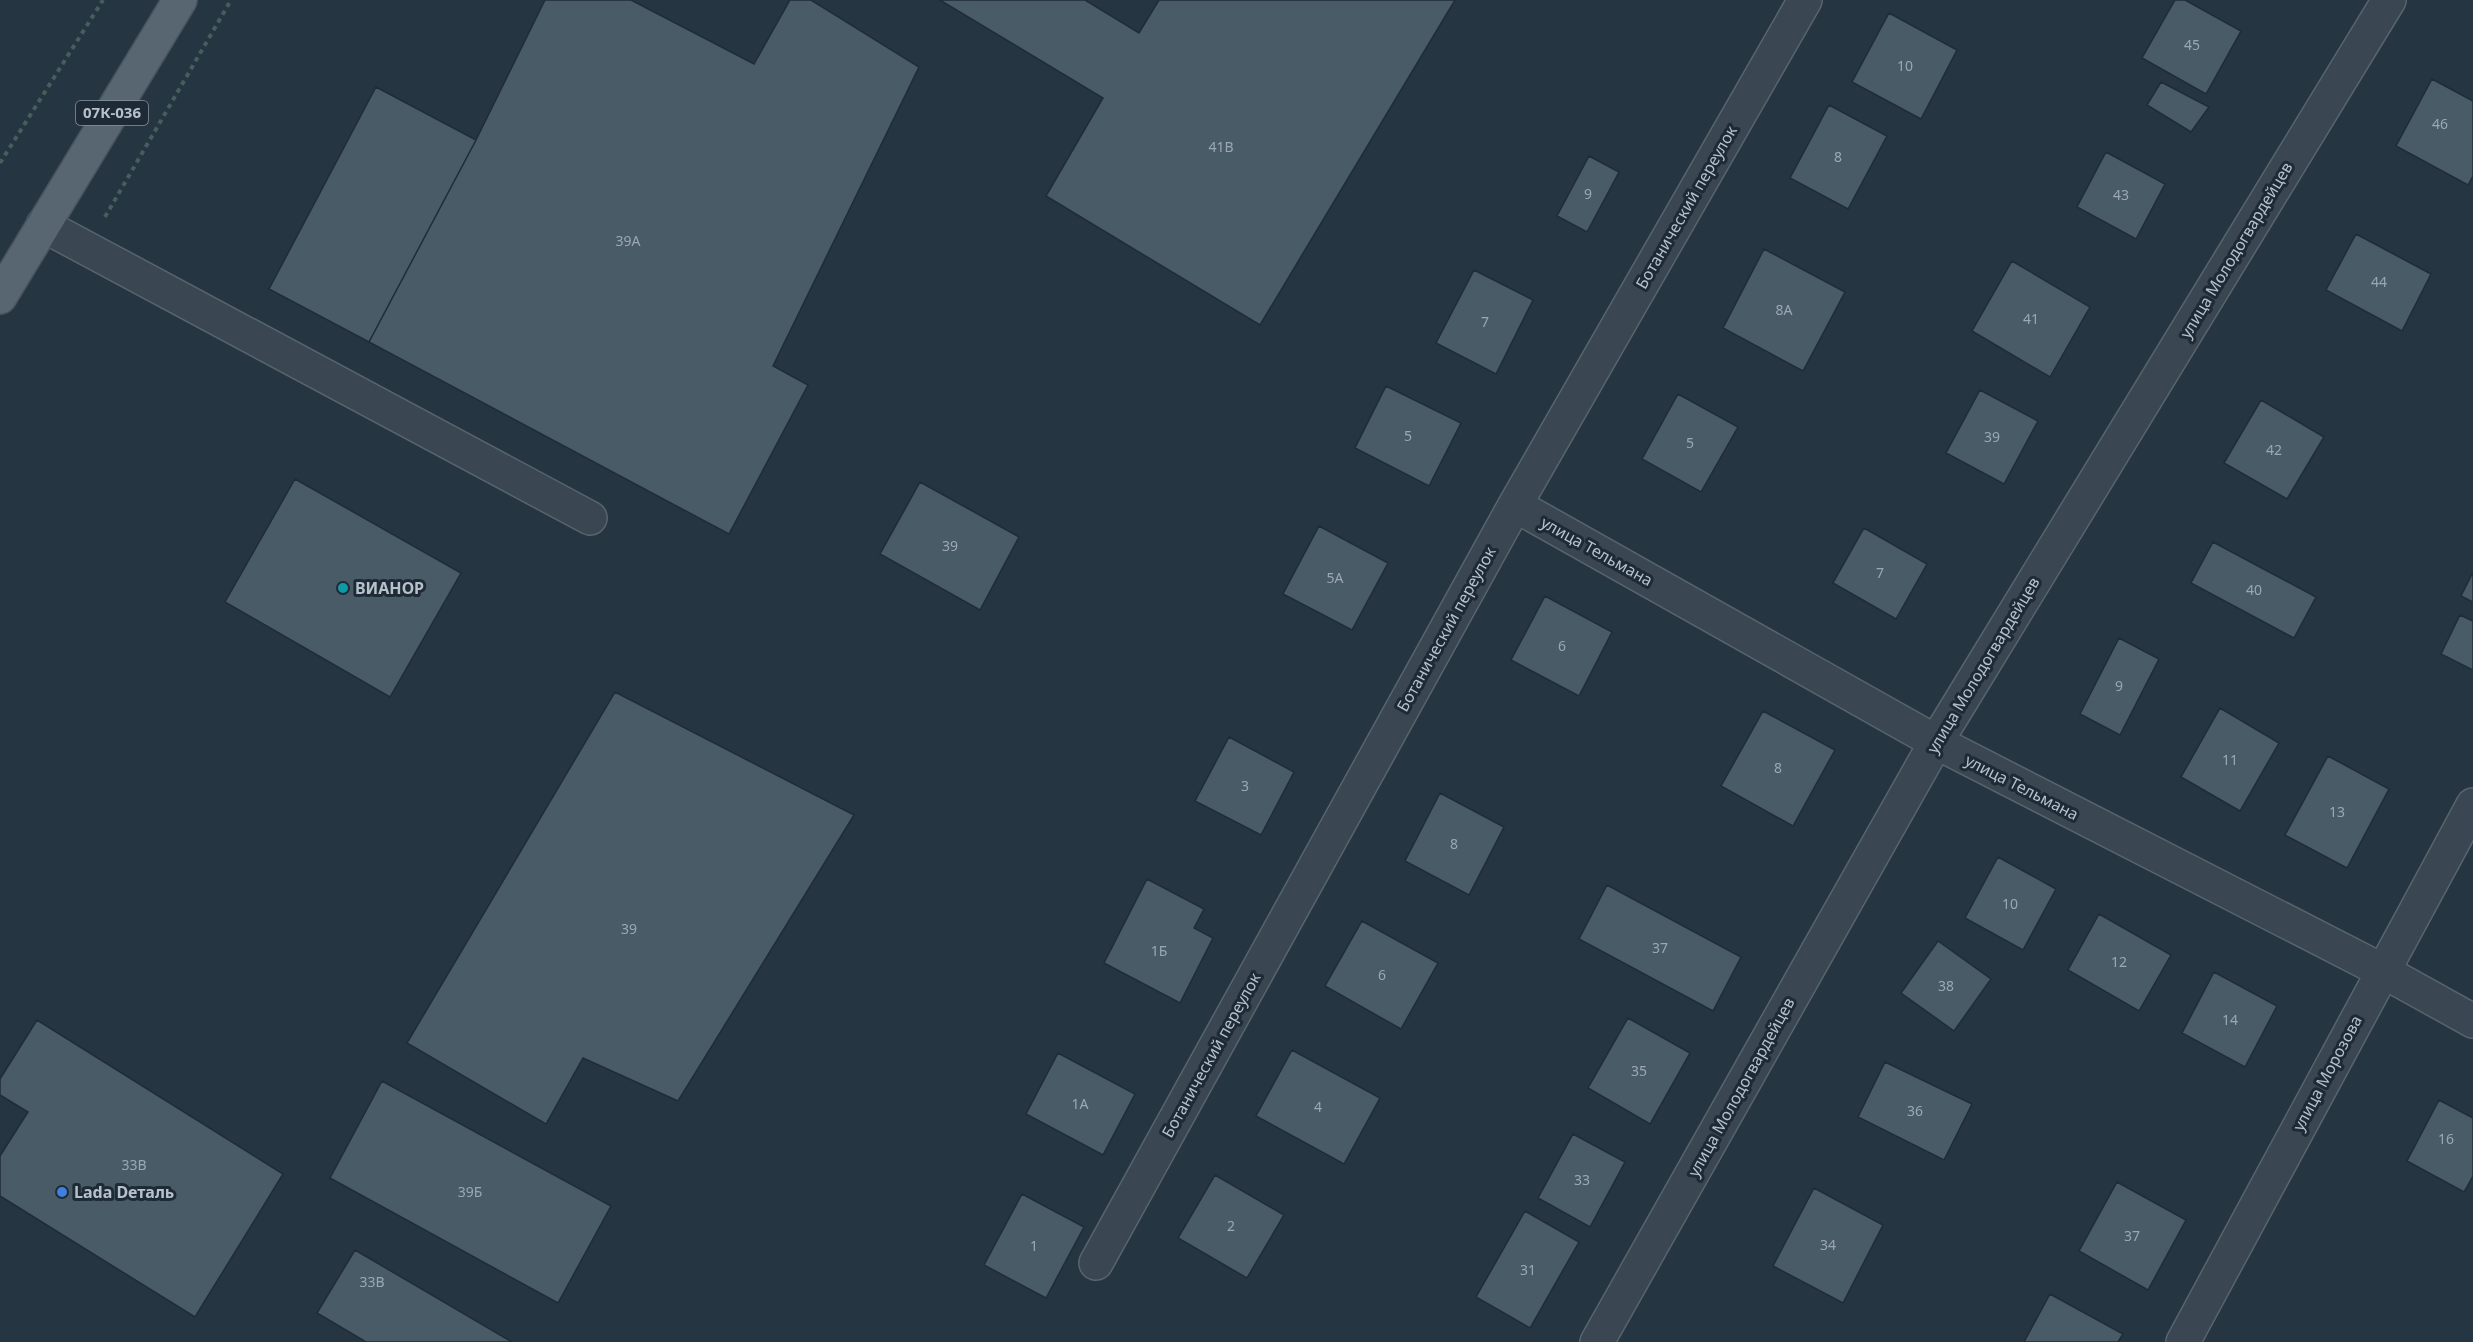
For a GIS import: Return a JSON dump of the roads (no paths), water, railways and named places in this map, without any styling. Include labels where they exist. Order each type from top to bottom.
[{"type":"main road","name":"07К-036","points":[[0,297],[180,0]]},
{"type":"street","name":"Ботанический переулок","points":[[1096,1263],[1515,505],[1805,0]]},
{"type":"street","name":"улица Молодогвардейцев","points":[[1597,1342],[1936,742],[2389,0]]},
{"type":"street","points":[[44,225],[590,518]]},
{"type":"street","name":"улица Тельмана","points":[[1515,505],[1936,742],[2381,970],[2473,1021]]},
{"type":"street","name":"улица Морозова","points":[[2182,1342],[2381,970],[2473,805]]},
{"type":"place","name":"ВИАНОР","points":[[343,588]]},
{"type":"place","name":"Lada Dеталь","points":[[62,1192]]}]
